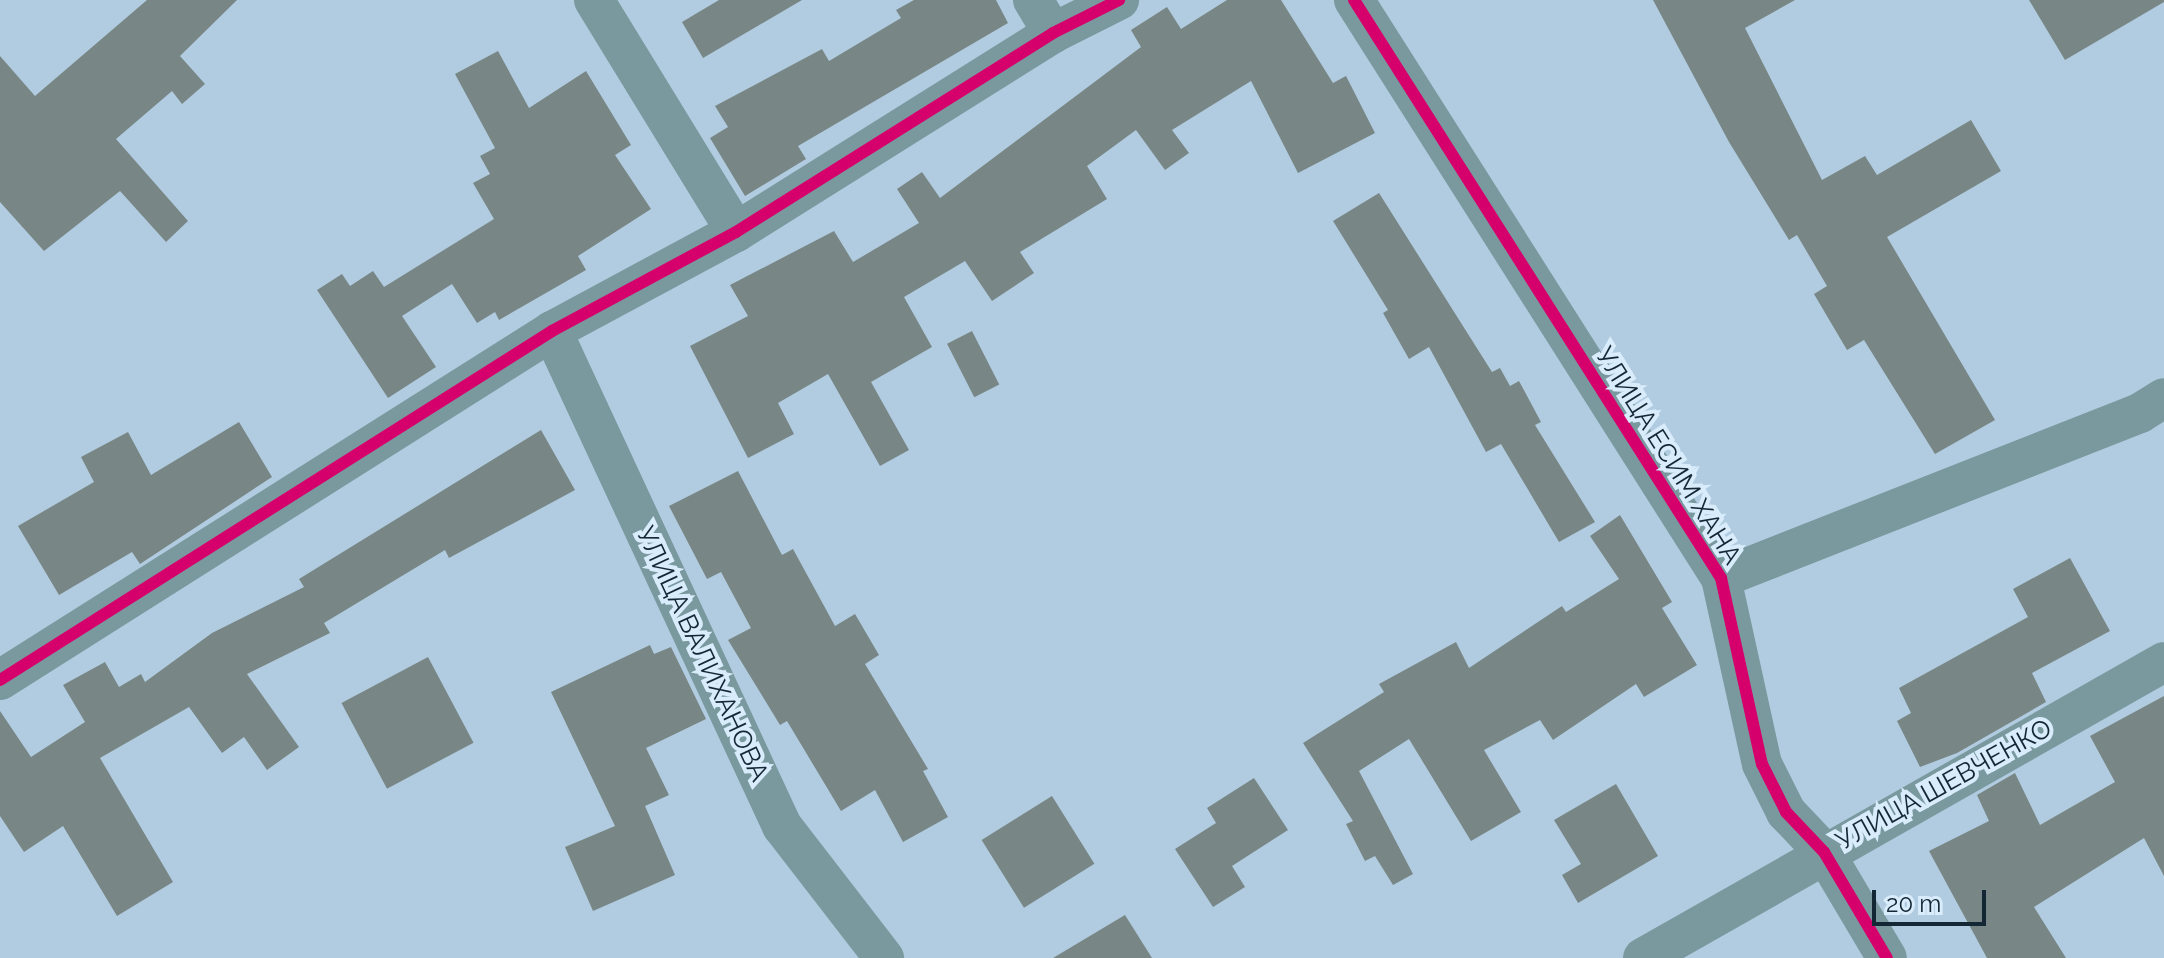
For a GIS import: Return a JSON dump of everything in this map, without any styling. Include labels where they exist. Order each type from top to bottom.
[{"type":"street","points":[[594,0],[736,232]]},
{"type":"street","points":[[0,680],[552,331],[736,232],[1043,16],[1119,0]]},
{"type":"street","name":"УЛИЦА ЕСИМ ХАНА","points":[[1354,0],[1721,578],[1762,764],[1786,812],[1824,852],[1887,958]]},
{"type":"street","name":"УЛИЦА ВАЛИХАНОВА","points":[[552,331],[782,826],[884,958]]},
{"type":"street","points":[[1721,578],[2140,413],[2164,398]]},
{"type":"street","name":"УЛИЦА ШЕВЧЕНКО","points":[[1643,958],[1824,852],[2164,662]]},
{"type":"building","points":[[147,0],[237,0],[180,56],[205,84],[182,104],[172,91],[116,139],[188,221],[166,242],[120,191],[44,251],[0,202],[0,56],[35,96]]},
{"type":"building","points":[[719,0],[802,0],[703,58],[682,22]]},
{"type":"building","points":[[914,0],[996,0],[1008,23],[798,146],[806,159],[745,196],[710,138],[728,127],[715,106],[822,49],[829,61],[901,18],[896,10]]},
{"type":"building","points":[[1227,0],[1281,0],[1333,83],[1346,76],[1375,133],[1298,173],[1251,81],[1172,130],[1189,153],[1165,170],[1136,130],[1087,166],[1107,199],[1020,252],[1034,273],[992,301],[965,261],[904,297],[932,347],[871,382],[909,450],[880,466],[828,374],[778,403],[794,434],[748,458],[690,346],[748,316],[730,285],[834,231],[853,262],[919,223],[897,189],[922,172],[940,198],[1141,47],[1131,30],[1167,7],[1181,29]]},
{"type":"building","points":[[1653,0],[1795,0],[1745,28],[1822,180],[1865,156],[1877,175],[1971,120],[2001,171],[1887,237],[1995,420],[1935,454],[1864,340],[1847,350],[1814,294],[1827,286],[1797,235],[1789,240],[1729,142]]},
{"type":"building","points":[[2029,0],[2164,0],[2164,2],[2065,60]]},
{"type":"building","points":[[498,51],[529,108],[586,71],[631,145],[615,155],[651,209],[578,256],[586,270],[499,320],[495,312],[477,323],[452,284],[402,316],[436,367],[388,398],[317,290],[342,274],[350,286],[373,271],[384,287],[494,219],[473,183],[490,174],[480,156],[495,148],[455,74]]},
{"type":"building","points":[[1379,193],[1492,372],[1500,368],[1510,386],[1519,381],[1541,422],[1535,425],[1595,522],[1559,542],[1501,444],[1486,452],[1429,347],[1409,359],[1383,313],[1388,310],[1333,221]]},
{"type":"building","points":[[972,331],[999,384],[974,397],[947,344]]},
{"type":"building","points":[[239,422],[272,477],[140,564],[132,552],[59,595],[18,526],[94,482],[81,457],[128,432],[151,475]]},
{"type":"building","points":[[541,430],[575,490],[449,558],[445,550],[324,623],[330,633],[247,674],[299,747],[267,770],[244,737],[222,753],[189,707],[100,758],[173,882],[117,916],[63,826],[24,852],[0,816],[0,711],[31,757],[85,722],[63,685],[105,662],[119,687],[141,674],[145,682],[212,633],[304,587],[299,579]]},
{"type":"building","points":[[738,471],[782,555],[793,549],[835,626],[855,614],[879,655],[865,664],[928,769],[923,771],[948,817],[903,842],[875,790],[841,811],[787,721],[780,725],[728,640],[751,628],[721,572],[707,579],[669,506]]},
{"type":"building","points":[[1620,515],[1672,602],[1662,608],[1697,665],[1644,697],[1636,684],[1553,740],[1540,720],[1484,750],[1521,812],[1471,841],[1409,739],[1359,771],[1413,874],[1393,885],[1375,856],[1365,861],[1346,824],[1353,821],[1303,743],[1384,692],[1379,684],[1456,642],[1469,668],[1562,606],[1566,612],[1619,579],[1590,536]]},
{"type":"building","points":[[2070,558],[2110,631],[2032,673],[2046,702],[1957,753],[1920,767],[1897,721],[1911,713],[1899,688],[2028,617],[2013,589]]},
{"type":"building","points":[[650,645],[654,654],[671,647],[706,719],[646,748],[669,795],[645,806],[675,875],[593,911],[565,847],[615,826],[551,692]]},
{"type":"building","points":[[428,657],[474,743],[387,789],[341,703]]},
{"type":"building","points":[[2164,696],[2164,876],[2144,838],[2034,907],[2066,958],[1987,958],[1929,851],[1989,821],[1977,795],[2015,773],[2040,825],[2115,782],[2090,736]]},
{"type":"building","points":[[1254,778],[1288,830],[1232,866],[1245,887],[1213,907],[1175,849],[1216,823],[1207,808]]},
{"type":"building","points":[[1616,784],[1658,856],[1578,903],[1562,875],[1581,864],[1554,820]]},
{"type":"building","points":[[1052,796],[1094,864],[1024,908],[982,840]]},
{"type":"building","points":[[1125,915],[1152,958],[1053,958]]},
{"type":"cycle path","points":[[0,680],[552,331],[736,232],[1053,33],[1119,0]]},
{"type":"cycle path","points":[[1354,0],[1721,578],[1762,764],[1786,812],[1824,852],[1887,958]]}]
